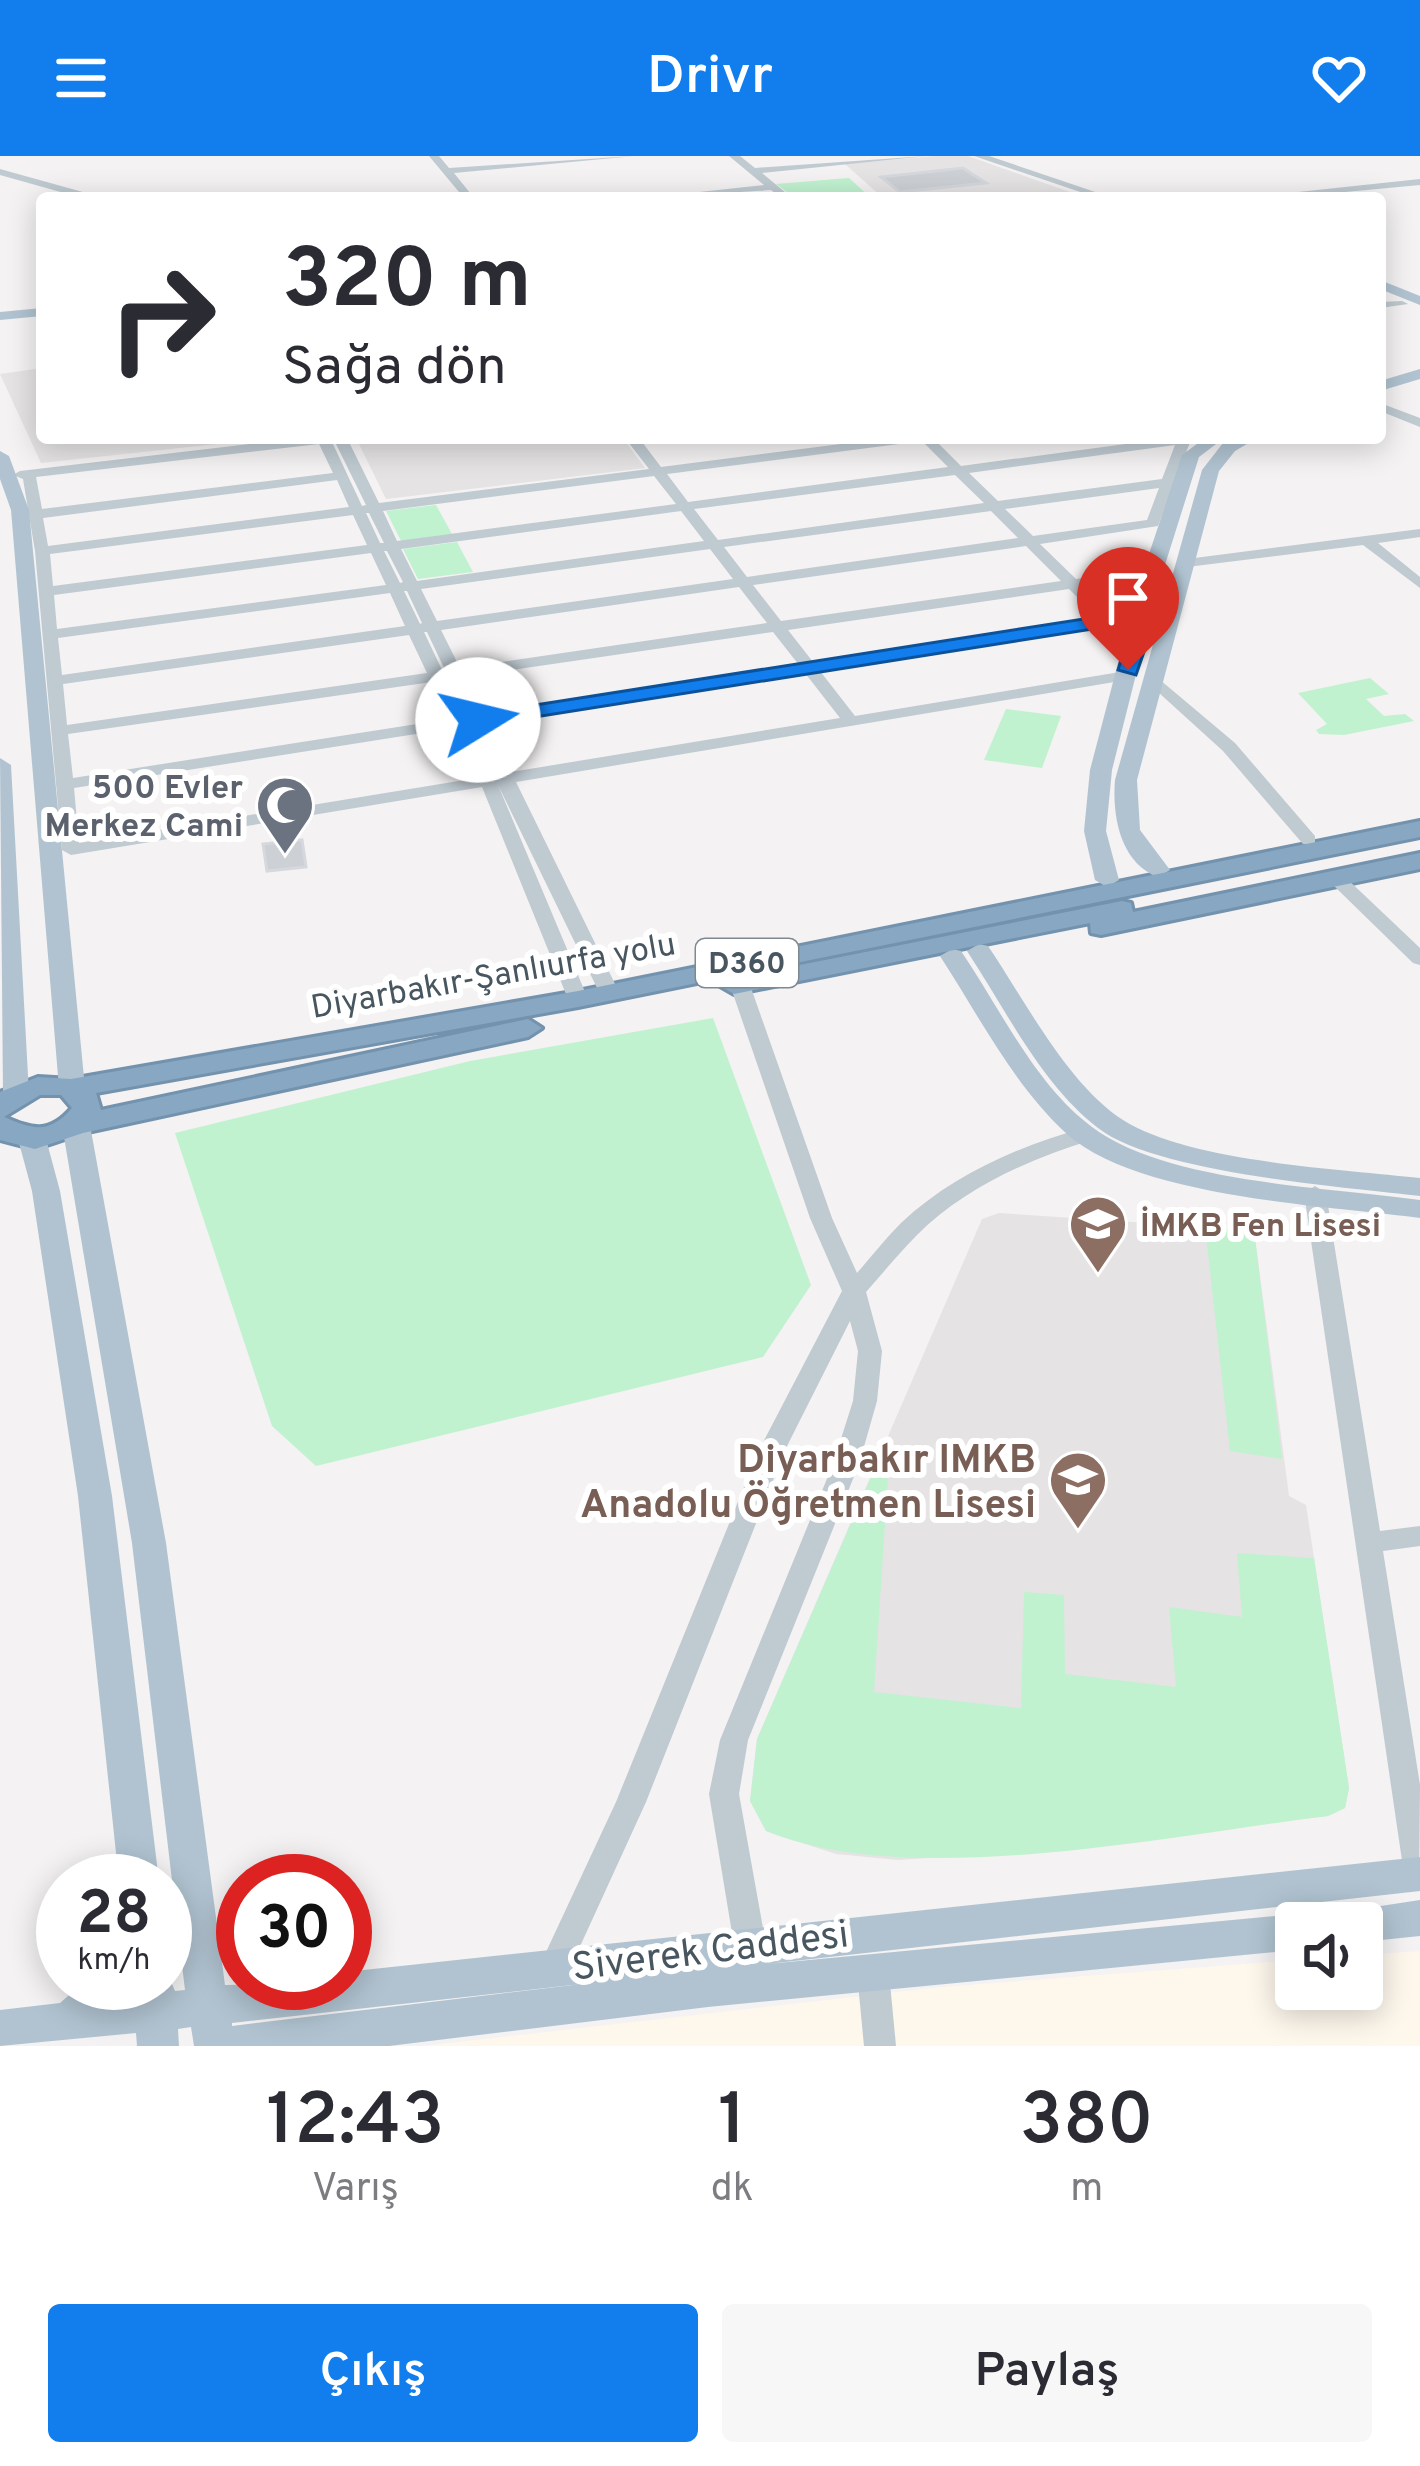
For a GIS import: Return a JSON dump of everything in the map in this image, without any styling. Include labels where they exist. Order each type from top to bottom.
[{"type":"highway","points":[[824,959],[864,929],[1420,818]]},
{"type":"highway","name":"Diyarbakır-Şanlıurfa yolu","points":[[76,1125],[740,985],[824,959],[1420,830]]},
{"type":"highway","name":"Diyarbakır-Şanlıurfa yolu","points":[[73,1088],[609,992],[824,959],[1420,848]]},
{"type":"highway","points":[[824,959],[872,970],[1420,862]]},
{"type":"highway","name":"D360","points":[[5,1100],[45,1085],[73,1088]]},
{"type":"highway","points":[[73,1088],[88,1108],[76,1125]]},
{"type":"highway","name":"D360","points":[[13,1136],[76,1125]]},
{"type":"main road","points":[[1386,287],[1420,301]]},
{"type":"main road","points":[[1386,297],[1420,312]]},
{"type":"main road","points":[[0,312],[36,309]]},
{"type":"main road","points":[[1386,384],[1420,374]]},
{"type":"main road","points":[[1386,396],[1420,386]]},
{"type":"main road","points":[[1107,880],[1095,805],[1174,481],[1195,449],[1205,444]]},
{"type":"main road","points":[[1158,870],[1138,850],[1121,814],[1138,724],[1211,470],[1236,444]]},
{"type":"main road","points":[[13,469],[73,1088]]},
{"type":"main road","points":[[0,766],[5,1100]]},
{"type":"main road","points":[[1099,843],[1115,855],[1138,850]]},
{"type":"main road","points":[[965,954],[1059,1109],[1084,1135],[1121,1154],[1184,1172],[1420,1209]]},
{"type":"main road","points":[[965,954],[1088,1105],[1114,1126],[1148,1142],[1199,1154],[1420,1187]]},
{"type":"main road","points":[[76,1125],[149,1543],[193,1911],[214,2026]]},
{"type":"main road","points":[[13,1136],[46,1191],[94,1496],[137,1854]]},
{"type":"main road","name":"Siverek Caddesi","points":[[0,2029],[157,2014],[214,2026],[555,1967],[1419,1874]]},
{"type":"main road","points":[[1383,1922],[1420,1918]]},
{"type":"main road","name":"Siverek Caddesi","points":[[229,2046],[708,1988],[1275,1934]]},
{"type":"main road","points":[[69,2022],[82,2010]]},
{"type":"street","points":[[434,156],[464,192]]},
{"type":"street","points":[[446,171],[544,159],[629,156]]},
{"type":"street","points":[[734,156],[779,192]]},
{"type":"street","points":[[753,171],[922,156]]},
{"type":"street","points":[[979,156],[1090,192]]},
{"type":"street","points":[[0,172],[72,192]]},
{"type":"street","points":[[1312,192],[1420,182]]},
{"type":"street","points":[[717,192],[773,187]]},
{"type":"street","points":[[1386,305],[1402,304]]},
{"type":"street","points":[[1386,409],[1420,422]]},
{"type":"street","points":[[272,444],[13,469],[38,514],[71,850],[1126,676]]},
{"type":"street","points":[[326,444],[340,476],[364,510]]},
{"type":"street","points":[[339,444],[382,547],[393,588],[488,784],[578,999]]},
{"type":"street","points":[[638,444],[851,722]]},
{"type":"street","points":[[42,551],[875,444]]},
{"type":"street","points":[[929,444],[1136,646]]},
{"type":"street","points":[[45,592],[1148,444]]},
{"type":"street","points":[[54,680],[1153,523],[1174,481],[1183,444]]},
{"type":"street","points":[[38,514],[340,476]]},
{"type":"street","points":[[50,635],[1174,481]]},
{"type":"street","points":[[1186,563],[1420,533]]},
{"type":"street","points":[[1366,540],[1420,584]]},
{"type":"street","points":[[382,547],[413,586],[609,992]]},
{"type":"street","points":[[58,731],[777,622],[1153,572]]},
{"type":"street","points":[[65,784],[1109,621]]},
{"type":"street","points":[[1153,679],[1229,747],[1310,840]]},
{"type":"street","points":[[1337,879],[1420,959]]},
{"type":"street","points":[[740,985],[821,1218],[854,1291],[870,1351],[865,1401],[846,1464],[734,1740],[724,1794],[750,1945]]},
{"type":"street","points":[[555,1967],[631,1802],[772,1450],[854,1291],[910,1228],[958,1189],[1038,1150],[1084,1135]]},
{"type":"street","points":[[1316,1193],[1419,1874]]},
{"type":"street","points":[[1370,1543],[1420,1536]]},
{"type":"street","points":[[873,1973],[880,2046]]},
{"type":"shaded area","points":[[968,156],[1070,192],[876,192],[845,164]]},
{"type":"shaded area","points":[[36,369],[36,444],[217,444],[41,463],[0,374]]},
{"type":"shaded area","points":[[359,444],[627,444],[645,468],[386,499]]},
{"type":"shaded area","name":"Diyarbakır IMKB Anadolu Öğretmen Lisesi","points":[[999,1213],[1254,1230],[1289,1496],[1306,1505],[1349,1788],[1345,1808],[1328,1816],[1051,1850],[898,1860],[836,1854],[766,1831],[750,1801],[757,1739],[982,1219]]},
{"type":"shaded area","points":[[1420,1951],[1420,2046],[422,2046],[941,1987],[1275,1962],[1275,2010],[1383,2010],[1383,1954]]},
{"type":"green space","points":[[849,178],[864,192],[787,192],[776,184]]},
{"type":"green space","points":[[436,505],[452,534],[401,541],[386,511]]},
{"type":"green space","points":[[457,542],[473,572],[418,579],[403,549]]},
{"type":"green space","points":[[1370,678],[1389,694],[1366,699],[1384,716],[1405,714],[1414,721],[1344,735],[1319,734],[1316,730],[1327,724],[1298,693]]},
{"type":"green space","points":[[1006,709],[1061,716],[1042,768],[984,760]]},
{"type":"green space","points":[[713,1018],[811,1285],[763,1357],[316,1466],[272,1426],[175,1133],[470,1061]]},
{"type":"green space","points":[[1205,1226],[1254,1230],[1282,1459],[1230,1451]]},
{"type":"green space","points":[[878,1461],[889,1462],[874,1692],[1021,1708],[1024,1592],[1064,1595],[1065,1674],[1176,1687],[1169,1607],[1242,1617],[1237,1553],[1314,1558],[1349,1788],[1345,1808],[1328,1816],[1119,1845],[966,1858],[893,1857],[825,1848],[766,1831],[750,1801],[757,1739]]},
{"type":"building","points":[[963,168],[986,183],[900,192],[881,177]]},
{"type":"building","name":"500 Evler Merkez Cami","points":[[302,840],[306,867],[267,871],[263,844]]},
{"type":"place","name":"500 Evler Merkez Cami","points":[[285,856]]},
{"type":"place","name":"İMKB Fen Lisesi","points":[[1098,1275]]},
{"type":"place","name":"Diyarbakır IMKB Anadolu Öğretmen Lisesi","points":[[1078,1531]]},
{"type":"route","points":[[478,720],[1109,621],[1136,646],[1128,670]]}]
